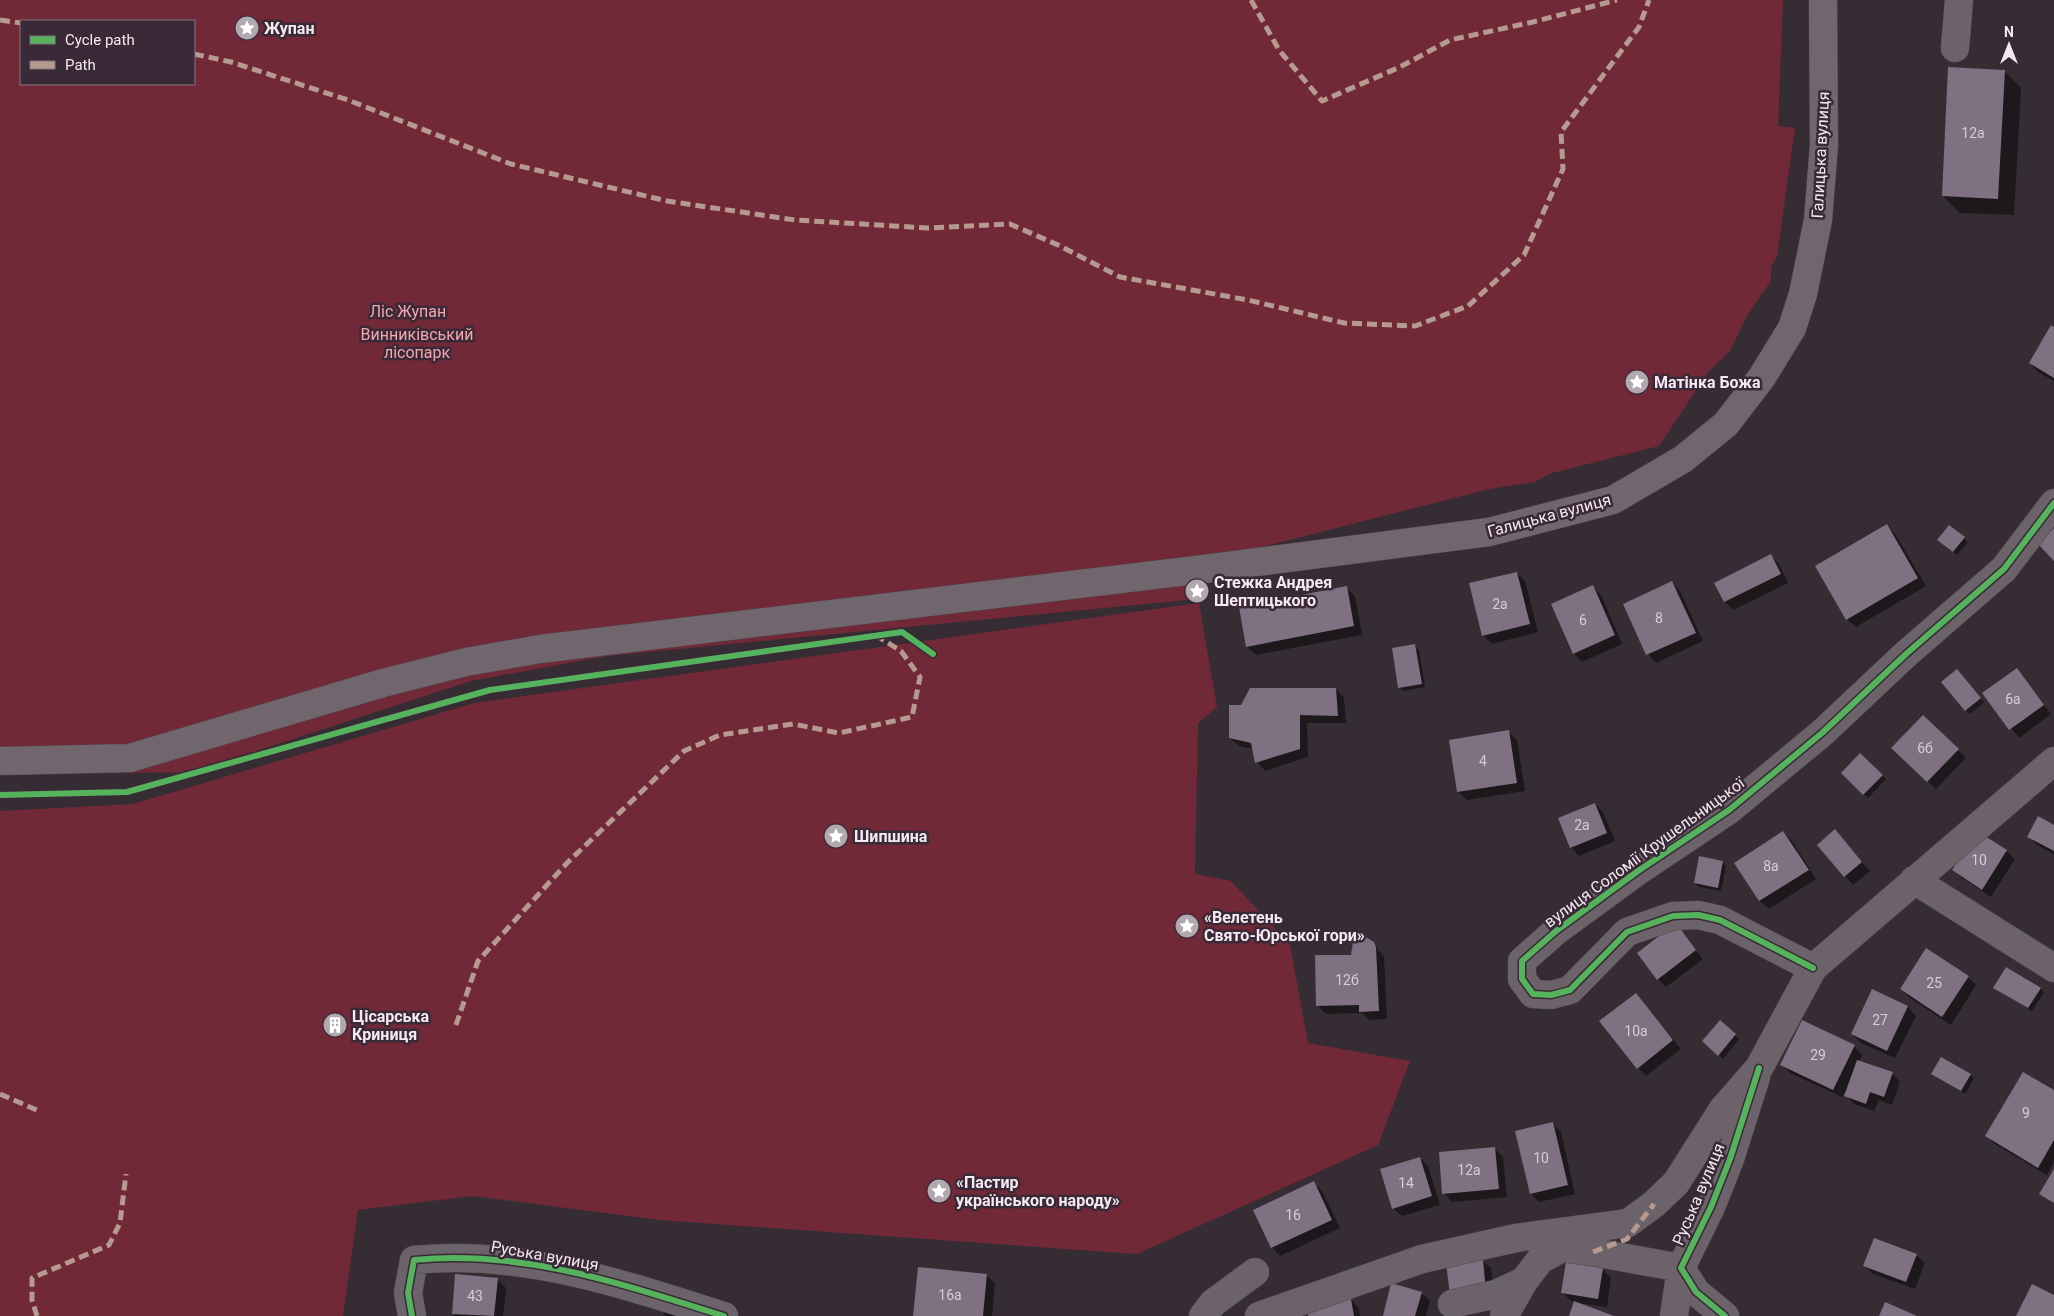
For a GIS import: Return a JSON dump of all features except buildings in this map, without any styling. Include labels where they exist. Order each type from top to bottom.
[{"type":"main road","name":"Галицька вулиця","points":[[0,761],[130,758],[383,683],[466,662],[540,649],[1204,569],[1489,532],[1613,500],[1683,459],[1726,424],[1762,377],[1792,328],[1803,294],[1818,220],[1824,145],[1823,0]]},
{"type":"street","points":[[1955,48],[1959,0]]},
{"type":"street","name":"вулиця Соломії Крушельницької","points":[[1813,968],[1720,920],[1698,915],[1673,916],[1627,932],[1570,990],[1551,995],[1533,994],[1522,979],[1522,961],[1556,931],[1638,871],[1729,810],[1822,733],[1906,654],[2004,569],[2054,503]]},
{"type":"street","points":[[1259,1316],[1422,1258],[1516,1238],[1628,1223],[1654,1204],[1676,1183],[1723,1109],[1760,1068],[1813,968],[2054,761]]},
{"type":"street","points":[[1914,880],[2054,968]]},
{"type":"street","name":"Руська вулиця","points":[[1672,1313],[1681,1268],[1711,1207],[1730,1159],[1760,1068]]},
{"type":"street","points":[[1504,1316],[1524,1281],[1540,1260],[1562,1248],[1608,1254],[1681,1268]]},
{"type":"street","name":"Руська вулиця","points":[[412,1316],[408,1293],[414,1260],[457,1256],[518,1262],[582,1272],[724,1316]]},
{"type":"street","name":"Руська вулиця","points":[[1681,1268],[1696,1292],[1725,1316]]},
{"type":"street","points":[[1203,1316],[1213,1302],[1255,1272]]},
{"type":"street","points":[[1452,1304],[1496,1294],[1524,1281]]},
{"type":"green space","name":"Ліс Жупан","points":[[0,0],[1783,0],[1778,126],[1795,128],[1777,256],[1771,267],[1771,281],[1747,316],[1730,351],[1709,371],[1659,446],[1552,473],[1535,482],[1489,489],[1199,563],[1197,599],[607,656],[471,681],[192,772],[0,775]]},
{"type":"green space","points":[[1199,603],[1217,707],[1198,723],[1195,874],[1231,881],[1290,945],[1308,1043],[1410,1061],[1378,1145],[1137,1254],[660,1220],[472,1196],[358,1210],[343,1316],[0,1316],[0,811],[133,804],[474,703]]},
{"type":"marked path","points":[[1251,0],[1279,50],[1322,101],[1400,67],[1450,40],[1533,22],[1617,0]]},
{"type":"marked path","points":[[195,54],[231,62],[348,100],[511,164],[667,201],[795,220],[928,228],[1010,224],[1058,245],[1120,277],[1248,300],[1344,323],[1415,326],[1468,306],[1524,255],[1563,169],[1561,132],[1639,27],[1649,0]]},
{"type":"marked path","points":[[0,20],[20,23]]},
{"type":"marked path","points":[[456,1025],[478,961],[567,863],[684,751],[720,735],[793,724],[839,733],[912,717],[920,677],[901,651],[877,636]]},
{"type":"marked path","points":[[0,1094],[41,1112]]},
{"type":"marked path","points":[[37,1316],[32,1300],[32,1278],[109,1245],[120,1223],[126,1174]]},
{"type":"marked path","points":[[1593,1252],[1627,1239],[1654,1204]]},
{"type":"cycle path","points":[[1813,968],[1720,920],[1698,915],[1673,916],[1627,932],[1570,990],[1551,995],[1533,994],[1522,979],[1522,961],[1556,931],[1638,871],[1729,810],[1822,733],[1906,654],[2004,569],[2054,503]]},
{"type":"cycle path","points":[[0,795],[127,792],[490,690],[902,632],[933,654]]},
{"type":"cycle path","points":[[1725,1316],[1696,1292],[1681,1268],[1711,1207],[1730,1159],[1759,1068]]},
{"type":"cycle path","points":[[412,1316],[408,1293],[414,1260],[454,1258],[533,1264],[571,1272],[610,1281],[724,1316]]},
{"type":"place","name":"Жупан","points":[[247,28]]},
{"type":"place","name":"Матінка Божа","points":[[1637,382]]},
{"type":"place","name":"Стежка Андрея Шептицького","points":[[1197,591]]},
{"type":"place","name":"Шипшина","points":[[836,836]]},
{"type":"place","name":"«Велетень Свято-Юрської гори»","points":[[1187,926]]},
{"type":"place","name":"Цісарська Криниця","points":[[335,1025]]},
{"type":"place","name":"«Пастир українського народу»","points":[[939,1191]]},
{"type":"park label","name":"Винниківський лісопарк","points":[[417,343]]}]
